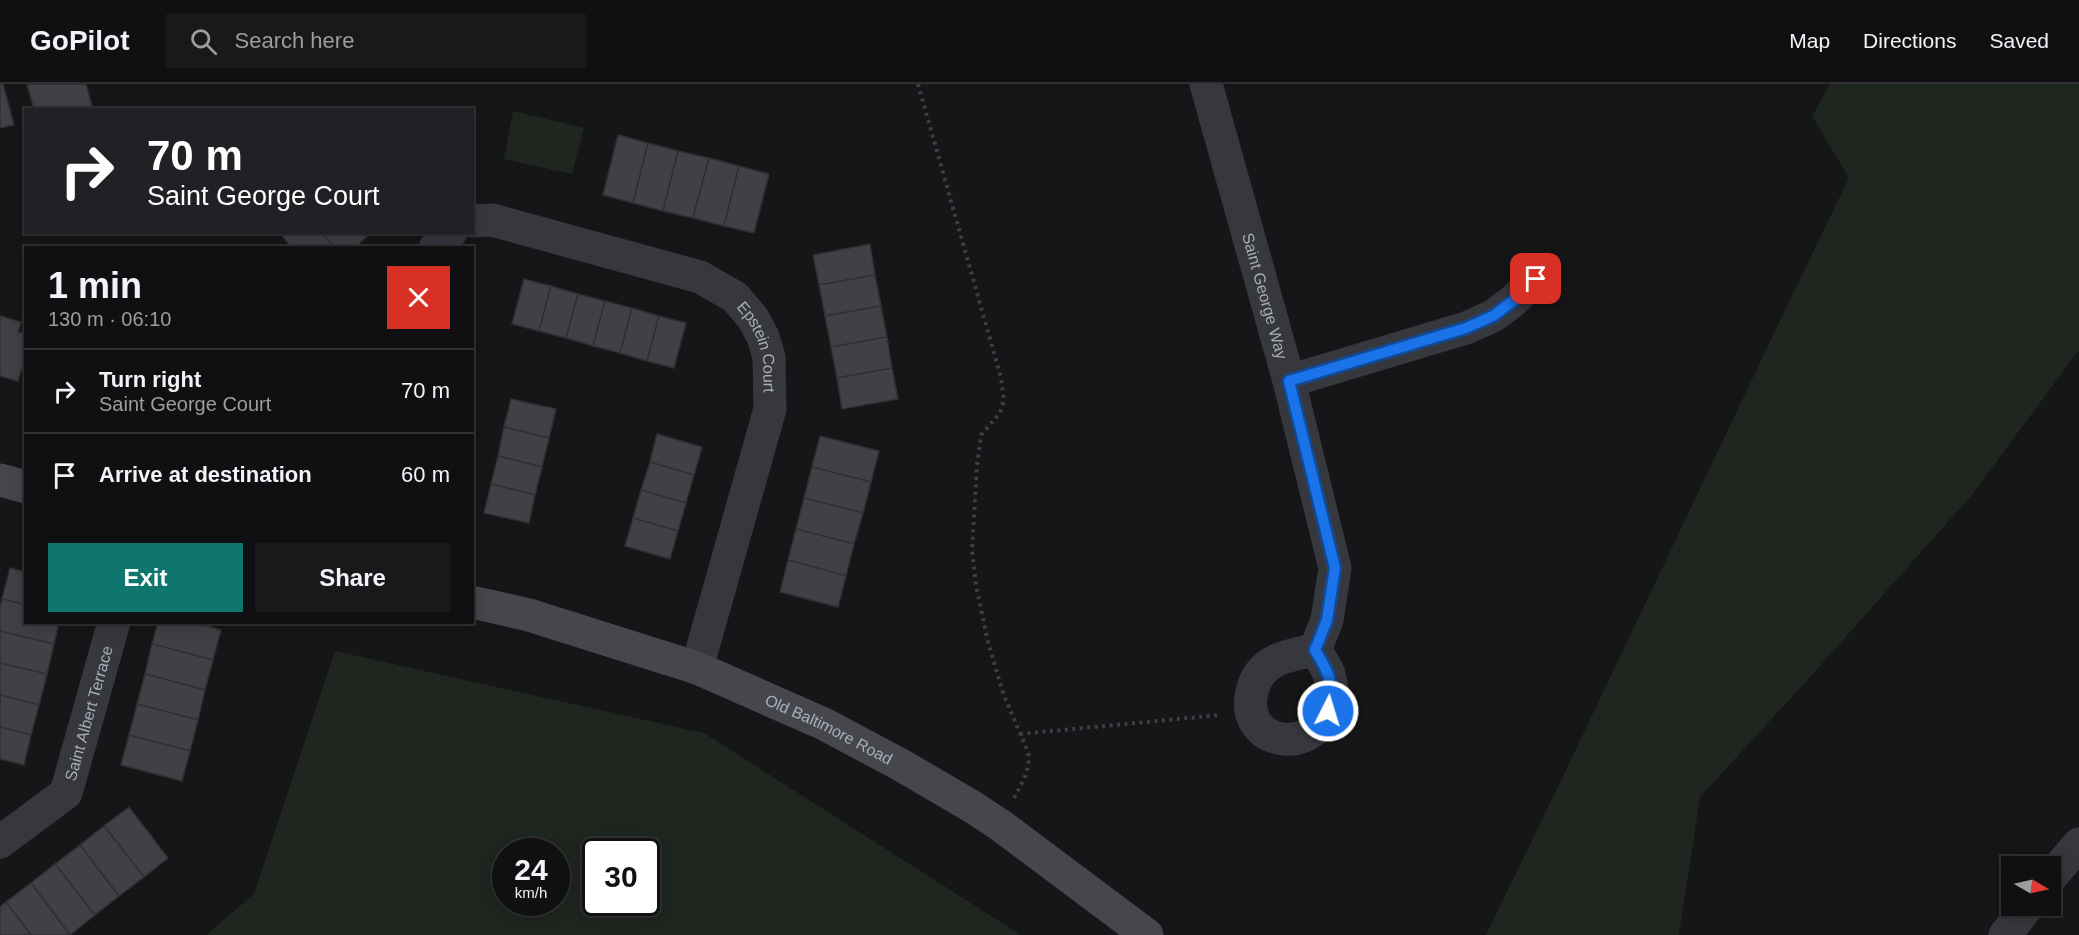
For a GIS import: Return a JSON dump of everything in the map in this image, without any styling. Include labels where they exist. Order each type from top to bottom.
[{"type":"street","name":"Saint George Way","points":[[1206,84],[1289,381],[1335,568],[1327,620],[1315,650]]},
{"type":"street","name":"Epstein Court","points":[[474,221],[492,220],[700,277],[735,297],[753,318],[763,337],[769,357],[770,409],[697,668]]},
{"type":"street","points":[[437,246],[449,234]]},
{"type":"street","points":[[1289,381],[1466,328],[1493,316],[1536,279]]},
{"type":"street","points":[[0,480],[24,486]]},
{"type":"street","name":"Old Baltimore Road","points":[[474,602],[529,615],[697,668],[824,724],[911,771],[1000,825],[1147,935]]},
{"type":"street","name":"Saint Albert Terrace","points":[[0,842],[66,793],[113,624]]},
{"type":"street","points":[[1315,650],[1329,672],[1331,685],[1328,711],[1315,731],[1303,738],[1269,735],[1256,725],[1250,709],[1250,696],[1256,678],[1263,668],[1286,656],[1315,650]]},
{"type":"street","points":[[2061,865],[2079,844]]},
{"type":"street","points":[[2005,935],[2020,916]]},
{"type":"path","points":[[918,84],[1001,378],[1004,400],[1000,414],[981,435],[972,550],[976,585],[986,634],[1003,693],[1030,762],[1026,776],[1000,825]]},
{"type":"path","points":[[1020,734],[1207,717],[1250,709]]},
{"type":"shaded area","points":[[1830,84],[2079,84],[2079,350],[1970,497],[1700,797],[1679,935],[1486,935],[1849,178],[1812,116]]},
{"type":"shaded area","points":[[513,111],[584,128],[572,174],[504,159]]},
{"type":"shaded area","points":[[335,651],[704,733],[1021,935],[206,935],[254,894]]},
{"type":"building","points":[[0,84],[3,84],[14,125],[0,128]]},
{"type":"building","points":[[27,84],[86,84],[92,106],[86,108],[33,108]]},
{"type":"building","points":[[618,135],[648,143],[633,203],[603,195]]},
{"type":"building","points":[[648,143],[678,151],[663,211],[633,203]]},
{"type":"building","points":[[678,151],[709,158],[693,218],[663,211]]},
{"type":"building","points":[[709,158],[739,166],[724,226],[693,218]]},
{"type":"building","points":[[739,166],[769,174],[754,233],[724,226]]},
{"type":"building","points":[[281,234],[323,234],[333,246],[290,246]]},
{"type":"building","points":[[323,234],[366,234],[367,236],[357,246],[333,246]]},
{"type":"building","points":[[870,244],[875,275],[819,285],[813,255]]},
{"type":"building","points":[[875,275],[881,306],[825,316],[819,285]]},
{"type":"building","points":[[524,279],[551,286],[539,331],[512,324]]},
{"type":"building","points":[[551,286],[578,294],[566,338],[539,331]]},
{"type":"building","points":[[578,294],[605,301],[593,346],[566,338]]},
{"type":"building","points":[[605,301],[632,308],[620,353],[593,346]]},
{"type":"building","points":[[881,306],[887,337],[831,347],[825,316]]},
{"type":"building","points":[[632,308],[659,316],[647,361],[620,353]]},
{"type":"building","points":[[0,316],[21,322],[18,332],[24,334],[24,361],[18,381],[0,376]]},
{"type":"building","points":[[659,316],[686,323],[674,368],[647,361]]},
{"type":"building","points":[[887,337],[892,368],[837,378],[831,347]]},
{"type":"building","points":[[892,368],[898,399],[842,409],[837,378]]},
{"type":"building","points":[[511,399],[556,409],[549,438],[504,427]]},
{"type":"building","points":[[504,427],[549,438],[542,467],[498,456]]},
{"type":"building","points":[[657,434],[702,447],[694,475],[650,462]]},
{"type":"building","points":[[820,436],[879,451],[871,482],[812,467]]},
{"type":"building","points":[[498,456],[542,467],[535,495],[491,484]]},
{"type":"building","points":[[650,462],[694,475],[686,503],[641,490]]},
{"type":"building","points":[[812,467],[871,482],[863,513],[804,498]]},
{"type":"building","points":[[491,484],[535,495],[529,523],[484,513]]},
{"type":"building","points":[[641,490],[686,503],[678,531],[633,518]]},
{"type":"building","points":[[804,498],[863,513],[854,544],[796,529]]},
{"type":"building","points":[[633,518],[678,531],[670,559],[625,546]]},
{"type":"building","points":[[796,529],[854,544],[846,576],[788,560]]},
{"type":"building","points":[[788,560],[846,576],[838,607],[780,592]]},
{"type":"building","points":[[10,568],[24,572],[24,604],[2,599]]},
{"type":"building","points":[[2,599],[24,604],[24,624],[59,624],[54,644],[0,631]]},
{"type":"building","points":[[157,624],[201,624],[221,630],[213,660],[152,644]]},
{"type":"building","points":[[0,631],[54,644],[47,674],[0,663]]},
{"type":"building","points":[[152,644],[213,660],[205,690],[145,674]]},
{"type":"building","points":[[0,663],[47,674],[39,705],[0,695]]},
{"type":"building","points":[[145,674],[205,690],[198,720],[137,704]]},
{"type":"building","points":[[0,695],[39,705],[31,735],[0,727]]},
{"type":"building","points":[[137,704],[198,720],[190,751],[129,735]]},
{"type":"building","points":[[0,727],[31,735],[24,765],[0,759]]},
{"type":"building","points":[[129,735],[190,751],[182,781],[121,765]]},
{"type":"building","points":[[129,807],[168,858],[144,877],[104,826]]},
{"type":"building","points":[[104,826],[144,877],[119,896],[80,845]]},
{"type":"building","points":[[80,845],[119,896],[95,915],[55,864]]},
{"type":"building","points":[[55,864],[95,915],[70,935],[31,883]]},
{"type":"building","points":[[31,883],[70,935],[31,935],[6,902]]},
{"type":"building","points":[[6,902],[31,935],[0,935],[0,907]]},
{"type":"route","points":[[1328,711],[1331,699],[1329,672],[1315,650],[1327,620],[1335,568],[1289,381],[1466,328],[1493,316],[1536,279]]}]
